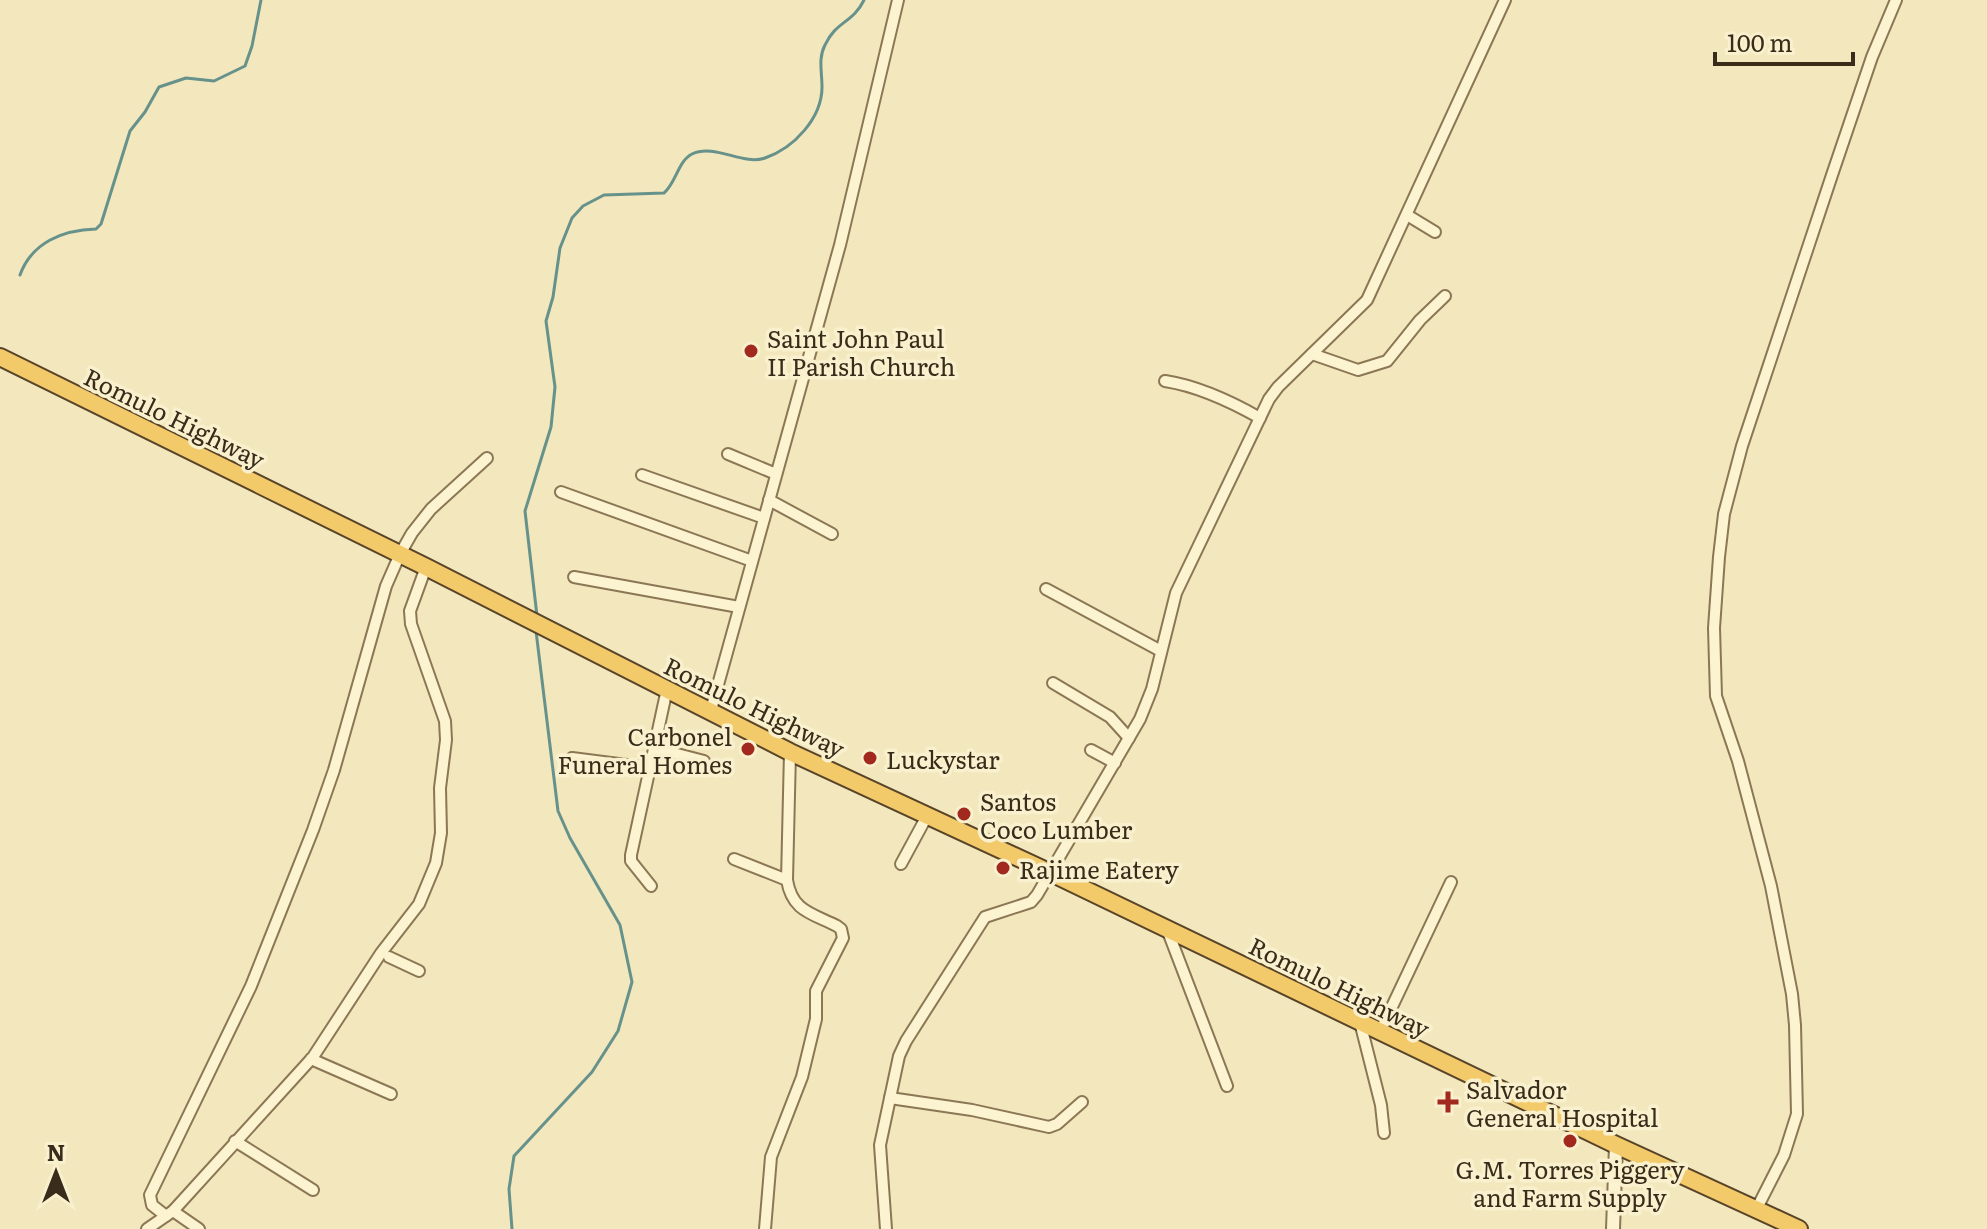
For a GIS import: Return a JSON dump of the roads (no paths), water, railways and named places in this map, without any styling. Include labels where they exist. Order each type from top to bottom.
[{"type":"highway","name":"Romulo Highway","points":[[0,357],[426,567],[790,752],[1799,1229]]},
{"type":"street","points":[[711,710],[840,245],[898,0]]},
{"type":"street","points":[[886,1229],[880,1145],[899,1056],[906,1041],[985,917],[1031,902],[1115,763],[1148,702],[1176,593],[1273,392],[1367,300],[1505,0]]},
{"type":"street","points":[[1756,1210],[1784,1155],[1797,1114],[1795,1025],[1771,886],[1738,761],[1716,696],[1714,628],[1719,557],[1724,514],[1735,470],[1872,57],[1896,0]]},
{"type":"street","points":[[1407,215],[1435,232]]},
{"type":"street","points":[[1312,354],[1358,370],[1387,361],[1420,320],[1445,296]]},
{"type":"street","points":[[1165,381],[1184,384],[1260,418]]},
{"type":"street","points":[[728,454],[776,474]]},
{"type":"street","points":[[199,1229],[152,1205],[150,1195],[251,986],[313,830],[352,711],[386,586],[400,554],[431,509],[487,458]]},
{"type":"street","points":[[642,475],[764,518]]},
{"type":"street","points":[[561,492],[752,561]]},
{"type":"street","points":[[769,500],[832,534]]},
{"type":"street","points":[[147,1229],[170,1214],[311,1059],[419,904],[436,863],[441,833],[440,788],[446,740],[445,721],[411,624],[410,611],[426,567]]},
{"type":"street","points":[[574,577],[739,607]]},
{"type":"street","points":[[1046,589],[1161,651]]},
{"type":"street","points":[[1053,683],[1110,717],[1129,738]]},
{"type":"street","points":[[651,886],[631,861],[631,855],[667,689]]},
{"type":"street","points":[[654,748],[704,761]]},
{"type":"street","points":[[1091,750],[1115,763]]},
{"type":"street","points":[[765,1229],[771,1157],[802,1077],[816,1019],[816,991],[843,938],[837,926],[800,908],[793,901],[787,880],[790,752]]},
{"type":"street","points":[[572,758],[650,768]]},
{"type":"street","points":[[901,864],[927,816]]},
{"type":"street","points":[[734,859],[787,880]]},
{"type":"street","points":[[1380,1032],[1451,882]]},
{"type":"street","points":[[1167,929],[1227,1086]]},
{"type":"street","points":[[385,955],[419,971]]},
{"type":"street","points":[[1360,1022],[1381,1105],[1384,1133]]},
{"type":"street","points":[[311,1059],[391,1094]]},
{"type":"street","points":[[890,1098],[972,1110],[1049,1127],[1057,1124],[1082,1102]]},
{"type":"street","points":[[235,1141],[313,1190]]},
{"type":"street","points":[[1613,1229],[1616,1145]]},
{"type":"waterway","points":[[20,275],[32,254],[50,240],[72,232],[96,229],[101,224],[130,131],[159,87],[186,78],[214,81],[245,66],[261,0]]},
{"type":"waterway","points":[[537,616],[525,511],[551,427],[555,387],[546,321],[560,248],[572,218],[583,206],[604,195],[664,193],[687,157],[701,151],[756,160],[786,147],[804,130],[817,110],[821,99],[822,55],[829,37],[860,8],[864,0]]},
{"type":"waterway","points":[[512,1229],[509,1189],[514,1156],[592,1072],[618,1031],[632,982],[620,925],[558,811],[536,631]]},
{"type":"place","name":"Saint John Paul II Parish Church","points":[[751,351]]},
{"type":"place","name":"Carbonel Funeral Homes","points":[[748,749]]},
{"type":"place","name":"Luckystar","points":[[870,758]]},
{"type":"place","name":"Santos Coco Lumber","points":[[964,814]]},
{"type":"place","name":"Rajime Eatery","points":[[1003,868]]},
{"type":"place","name":"Salvador General Hospital","points":[[1448,1102]]},
{"type":"place","name":"G.M. Torres Piggery and Farm Supply","points":[[1570,1141]]}]
